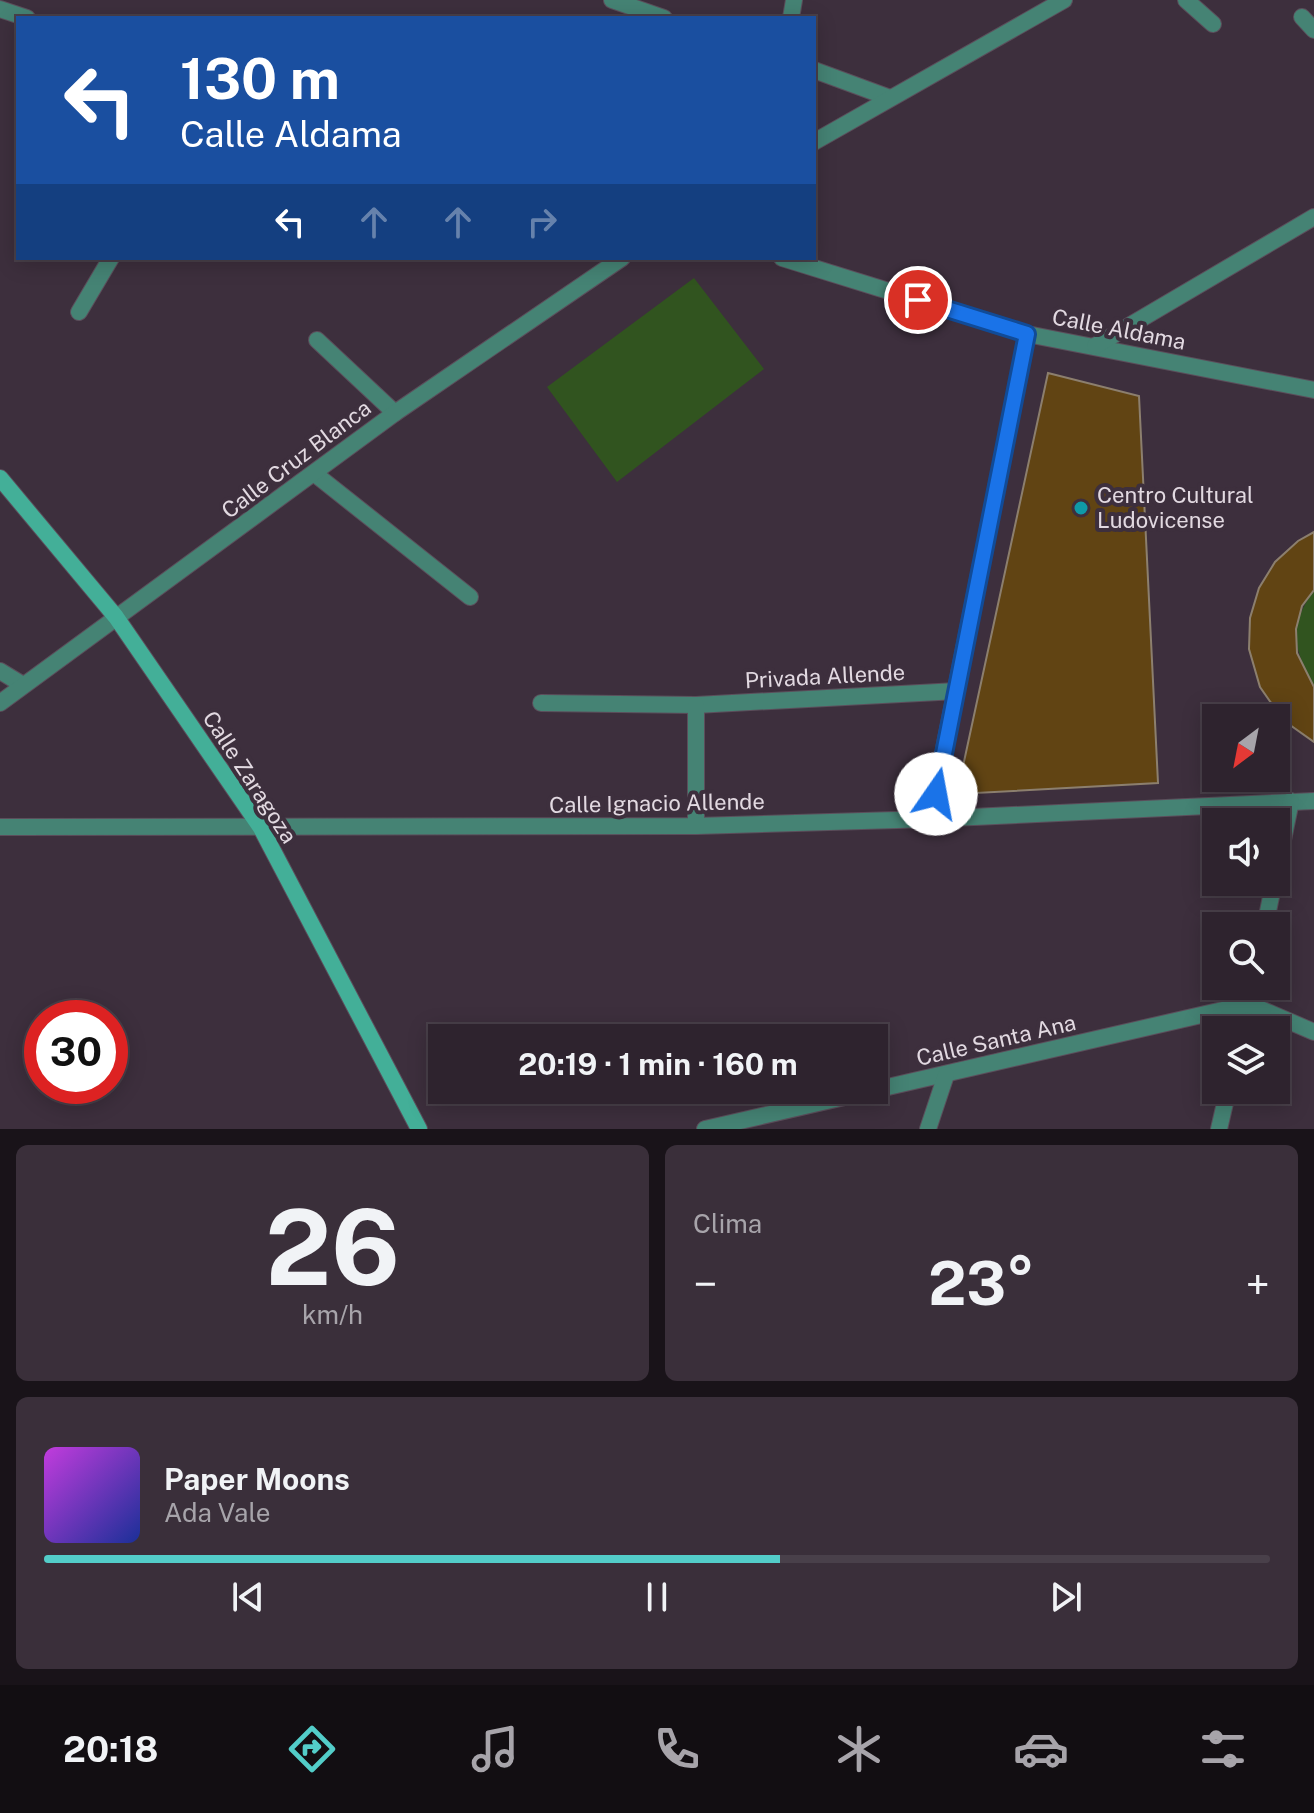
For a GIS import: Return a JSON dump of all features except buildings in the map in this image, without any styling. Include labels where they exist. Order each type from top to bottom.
[{"type":"street","points":[[612,0],[658,16]]},
{"type":"street","points":[[816,141],[1064,0]]},
{"type":"street","points":[[1186,0],[1213,24]]},
{"type":"street","points":[[0,9],[21,16]]},
{"type":"street","points":[[816,71],[890,98]]},
{"type":"street","points":[[1095,346],[1312,220]]},
{"type":"street","points":[[79,312],[110,260]]},
{"type":"street","name":"Calle Cruz Blanca","points":[[0,703],[395,413],[619,260]]},
{"type":"street","name":"Calle Aldama","points":[[788,260],[1027,334],[1314,390]]},
{"type":"street","points":[[930,819],[1027,334]]},
{"type":"street","points":[[317,340],[395,413]]},
{"type":"street","points":[[315,474],[470,597]]},
{"type":"street","name":"Calle Zaragoza","points":[[0,478],[116,617],[261,828],[419,1129]]},
{"type":"street","points":[[0,671],[23,685]]},
{"type":"street","name":"Privada Allende","points":[[541,703],[696,705],[957,691]]},
{"type":"street","points":[[696,705],[696,826]]},
{"type":"street","points":[[1290,808],[1291,801]]},
{"type":"street","name":"Calle Ignacio Allende","points":[[0,827],[696,826],[930,819],[1314,801]]},
{"type":"street","points":[[1246,1016],[1250,1000]]},
{"type":"street","points":[[1249,1004],[1314,1032]]},
{"type":"street","name":"Calle Santa Ana","points":[[705,1129],[1249,1004]]},
{"type":"street","points":[[928,1129],[946,1075]]},
{"type":"street","points":[[1219,1129],[1225,1104]]},
{"type":"green space","points":[[694,278],[764,369],[617,482],[547,387]]},
{"type":"green space","points":[[1314,590],[1314,687],[1296,638],[1300,616]]},
{"type":"place","name":"Centro Cultural Ludovicense","points":[[1081,508]]},
{"type":"route","points":[[918,300],[1027,334],[936,794]]}]
